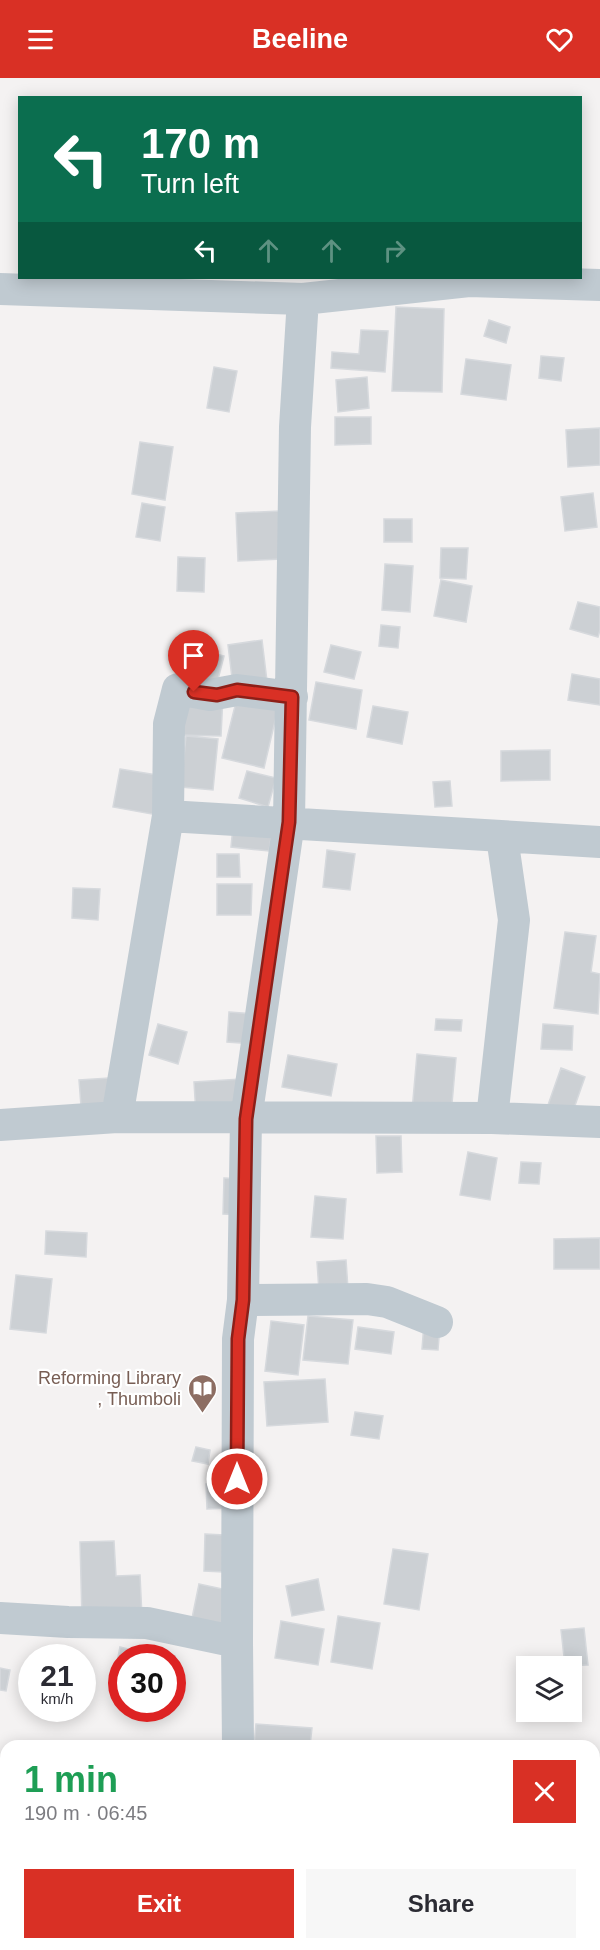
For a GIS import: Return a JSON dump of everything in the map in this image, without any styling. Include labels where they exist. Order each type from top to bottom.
[{"type":"street","points":[[0,289],[303,299],[469,281],[600,285]]},
{"type":"street","points":[[238,1740],[238,1339],[243,1300],[246,1119],[289,822],[295,427],[303,299]]},
{"type":"street","points":[[117,1118],[168,816],[169,724],[178,689],[210,695],[237,690],[292,697]]},
{"type":"street","points":[[168,816],[600,842]]},
{"type":"street","points":[[492,1118],[514,920],[502,837]]},
{"type":"street","points":[[0,1125],[117,1118],[492,1118],[600,1122]]},
{"type":"street","points":[[243,1300],[367,1299],[387,1302],[437,1322]]},
{"type":"street","points":[[0,1618],[147,1623],[237,1642]]},
{"type":"building","points":[[396,307],[444,309],[442,392],[392,391]]},
{"type":"building","points":[[489,320],[510,327],[506,343],[484,336]]},
{"type":"building","points":[[361,330],[388,331],[385,372],[331,368],[332,352],[359,354]]},
{"type":"building","points":[[541,356],[564,358],[561,381],[539,378]]},
{"type":"building","points":[[466,359],[511,365],[506,400],[461,394]]},
{"type":"building","points":[[214,367],[237,371],[229,412],[207,408]]},
{"type":"building","points":[[367,377],[369,408],[338,412],[336,380]]},
{"type":"building","points":[[335,417],[371,417],[371,444],[335,445]]},
{"type":"building","points":[[600,428],[600,465],[568,467],[566,430]]},
{"type":"building","points":[[140,442],[173,447],[165,500],[132,494]]},
{"type":"building","points":[[593,493],[597,527],[565,531],[561,497]]},
{"type":"building","points":[[142,503],[165,507],[160,541],[136,537]]},
{"type":"building","points":[[280,511],[282,559],[238,561],[236,513]]},
{"type":"building","points":[[384,519],[412,519],[412,542],[384,542]]},
{"type":"building","points":[[441,548],[468,548],[466,579],[440,578]]},
{"type":"building","points":[[178,557],[205,558],[204,592],[177,591]]},
{"type":"building","points":[[385,564],[413,566],[410,612],[382,610]]},
{"type":"building","points":[[441,580],[472,586],[466,622],[434,616]]},
{"type":"building","points":[[578,602],[600,607],[598,637],[570,629]]},
{"type":"building","points":[[381,625],[400,627],[398,648],[379,646]]},
{"type":"building","points":[[262,640],[267,681],[233,686],[228,645]]},
{"type":"building","points":[[331,645],[361,652],[354,679],[324,672]]},
{"type":"building","points":[[197,649],[224,656],[214,695],[186,687]]},
{"type":"building","points":[[572,674],[600,679],[600,705],[568,700]]},
{"type":"building","points":[[316,682],[362,690],[356,729],[309,720]]},
{"type":"building","points":[[238,694],[279,704],[264,768],[222,758]]},
{"type":"building","points":[[178,695],[223,696],[221,736],[177,735]]},
{"type":"building","points":[[373,706],[408,712],[402,744],[367,737]]},
{"type":"building","points":[[186,736],[218,739],[213,790],[181,787]]},
{"type":"building","points":[[550,750],[550,780],[501,781],[501,751]]},
{"type":"building","points":[[120,769],[164,776],[157,815],[113,807]]},
{"type":"building","points":[[247,771],[276,778],[268,807],[239,798]]},
{"type":"building","points":[[450,781],[452,806],[435,807],[433,782]]},
{"type":"building","points":[[233,826],[272,831],[269,851],[231,847]]},
{"type":"building","points":[[327,850],[355,854],[350,890],[323,887]]},
{"type":"building","points":[[217,854],[239,854],[240,877],[217,877]]},
{"type":"building","points":[[217,884],[252,884],[251,915],[217,915]]},
{"type":"building","points":[[73,888],[100,889],[98,920],[72,918]]},
{"type":"building","points":[[565,932],[596,936],[591,972],[600,974],[598,1014],[554,1008]]},
{"type":"building","points":[[229,1012],[255,1014],[254,1044],[227,1042]]},
{"type":"building","points":[[436,1019],[462,1020],[461,1031],[435,1030]]},
{"type":"building","points":[[158,1024],[187,1032],[178,1064],[149,1055]]},
{"type":"building","points":[[543,1024],[573,1026],[572,1050],[541,1049]]},
{"type":"building","points":[[417,1054],[456,1058],[451,1115],[412,1111]]},
{"type":"building","points":[[288,1055],[337,1064],[331,1096],[282,1087]]},
{"type":"building","points":[[561,1068],[585,1077],[572,1114],[548,1105]]},
{"type":"building","points":[[109,1078],[110,1105],[81,1106],[79,1080]]},
{"type":"building","points":[[241,1079],[243,1112],[196,1115],[194,1082]]},
{"type":"building","points":[[376,1136],[401,1136],[402,1172],[377,1173]]},
{"type":"building","points":[[468,1152],[497,1158],[490,1200],[460,1195]]},
{"type":"building","points":[[521,1162],[541,1163],[539,1184],[519,1183]]},
{"type":"building","points":[[224,1178],[243,1179],[241,1215],[223,1214]]},
{"type":"building","points":[[315,1196],[346,1199],[343,1239],[311,1237]]},
{"type":"building","points":[[46,1231],[87,1233],[86,1257],[45,1254]]},
{"type":"building","points":[[600,1238],[600,1269],[554,1269],[554,1239]]},
{"type":"building","points":[[346,1260],[348,1289],[319,1291],[317,1262]]},
{"type":"building","points":[[16,1275],[52,1279],[46,1333],[10,1329]]},
{"type":"building","points":[[308,1316],[353,1320],[348,1364],[303,1360]]},
{"type":"building","points":[[271,1321],[304,1325],[298,1375],[265,1371]]},
{"type":"building","points":[[424,1323],[440,1325],[438,1350],[422,1349]]},
{"type":"building","points":[[358,1327],[394,1332],[391,1354],[355,1349]]},
{"type":"building","points":[[325,1379],[328,1422],[267,1426],[264,1382]]},
{"type":"building","points":[[355,1412],[383,1416],[379,1439],[351,1435]]},
{"type":"building","points":[[196,1447],[210,1450],[208,1464],[192,1461]]},
{"type":"building","points":[[230,1483],[231,1508],[207,1509],[206,1484]]},
{"type":"building","points":[[205,1534],[224,1535],[223,1572],[204,1571]]},
{"type":"building","points":[[114,1541],[116,1576],[140,1575],[142,1617],[82,1619],[80,1542]]},
{"type":"building","points":[[393,1549],[428,1554],[419,1610],[384,1604]]},
{"type":"building","points":[[318,1579],[324,1610],[292,1616],[286,1586]]},
{"type":"building","points":[[199,1584],[232,1591],[223,1635],[190,1628]]},
{"type":"building","points":[[338,1616],[380,1623],[372,1669],[331,1662]]},
{"type":"building","points":[[281,1621],[324,1629],[318,1665],[275,1658]]},
{"type":"building","points":[[584,1628],[588,1665],[582,1665],[582,1656],[564,1656],[561,1630]]},
{"type":"building","points":[[0,1668],[10,1670],[6,1691],[0,1690]]},
{"type":"building","points":[[256,1724],[312,1728],[311,1740],[255,1740]]},
{"type":"place","name":"Reforming Library , Thumboli","points":[[202,1414]]},
{"type":"route","points":[[194,692],[217,695],[237,690],[292,697],[289,822],[246,1119],[243,1300],[238,1339],[237,1479]]}]
